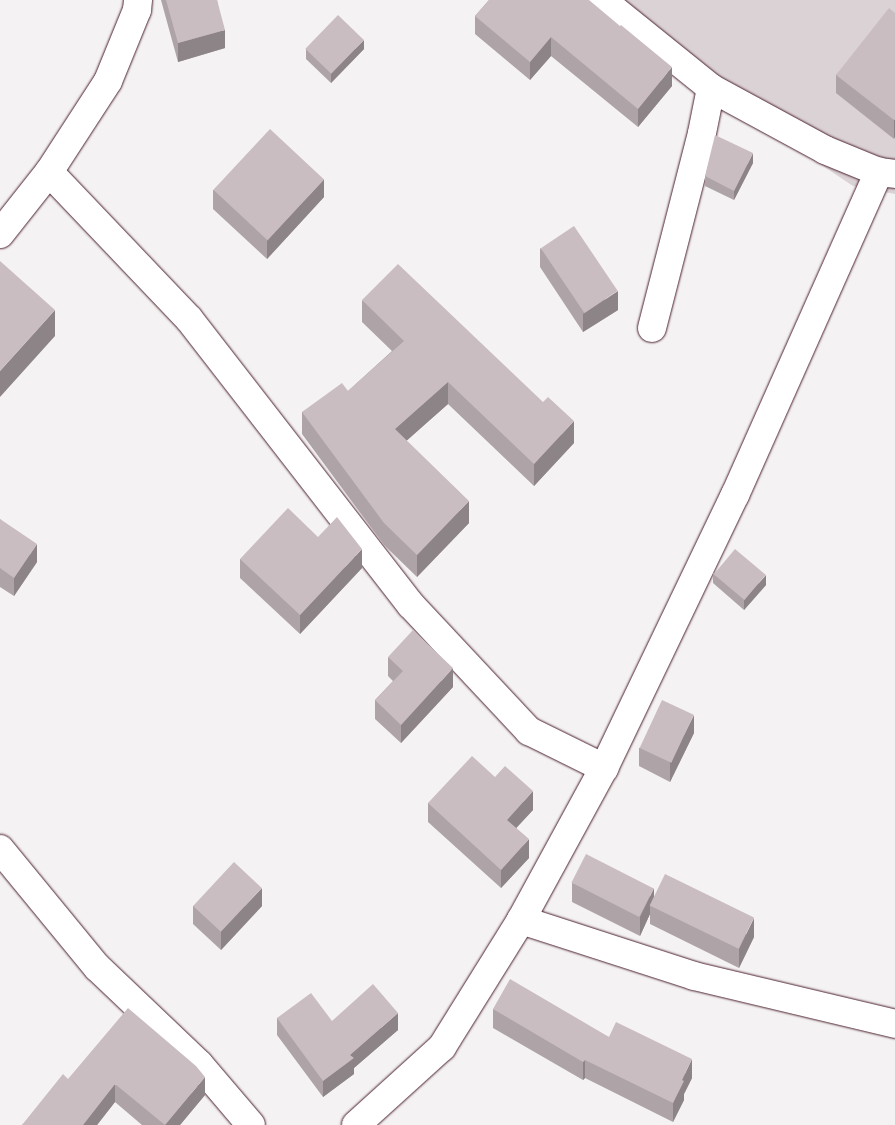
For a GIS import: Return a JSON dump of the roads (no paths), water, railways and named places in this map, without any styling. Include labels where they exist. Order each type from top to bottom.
[{"type":"street","points":[[0,234],[48,172],[108,81],[136,10],[138,0]]},
{"type":"street","points":[[356,1125],[442,1047],[521,920],[604,768],[887,173],[824,150],[711,88],[602,0]]},
{"type":"street","points":[[652,328],[702,133],[711,88]]},
{"type":"street","points":[[48,172],[189,320],[418,612],[529,731],[604,768]]},
{"type":"street","points":[[0,849],[96,967],[199,1064],[251,1125]]},
{"type":"street","points":[[521,920],[694,976],[895,1024]]}]
